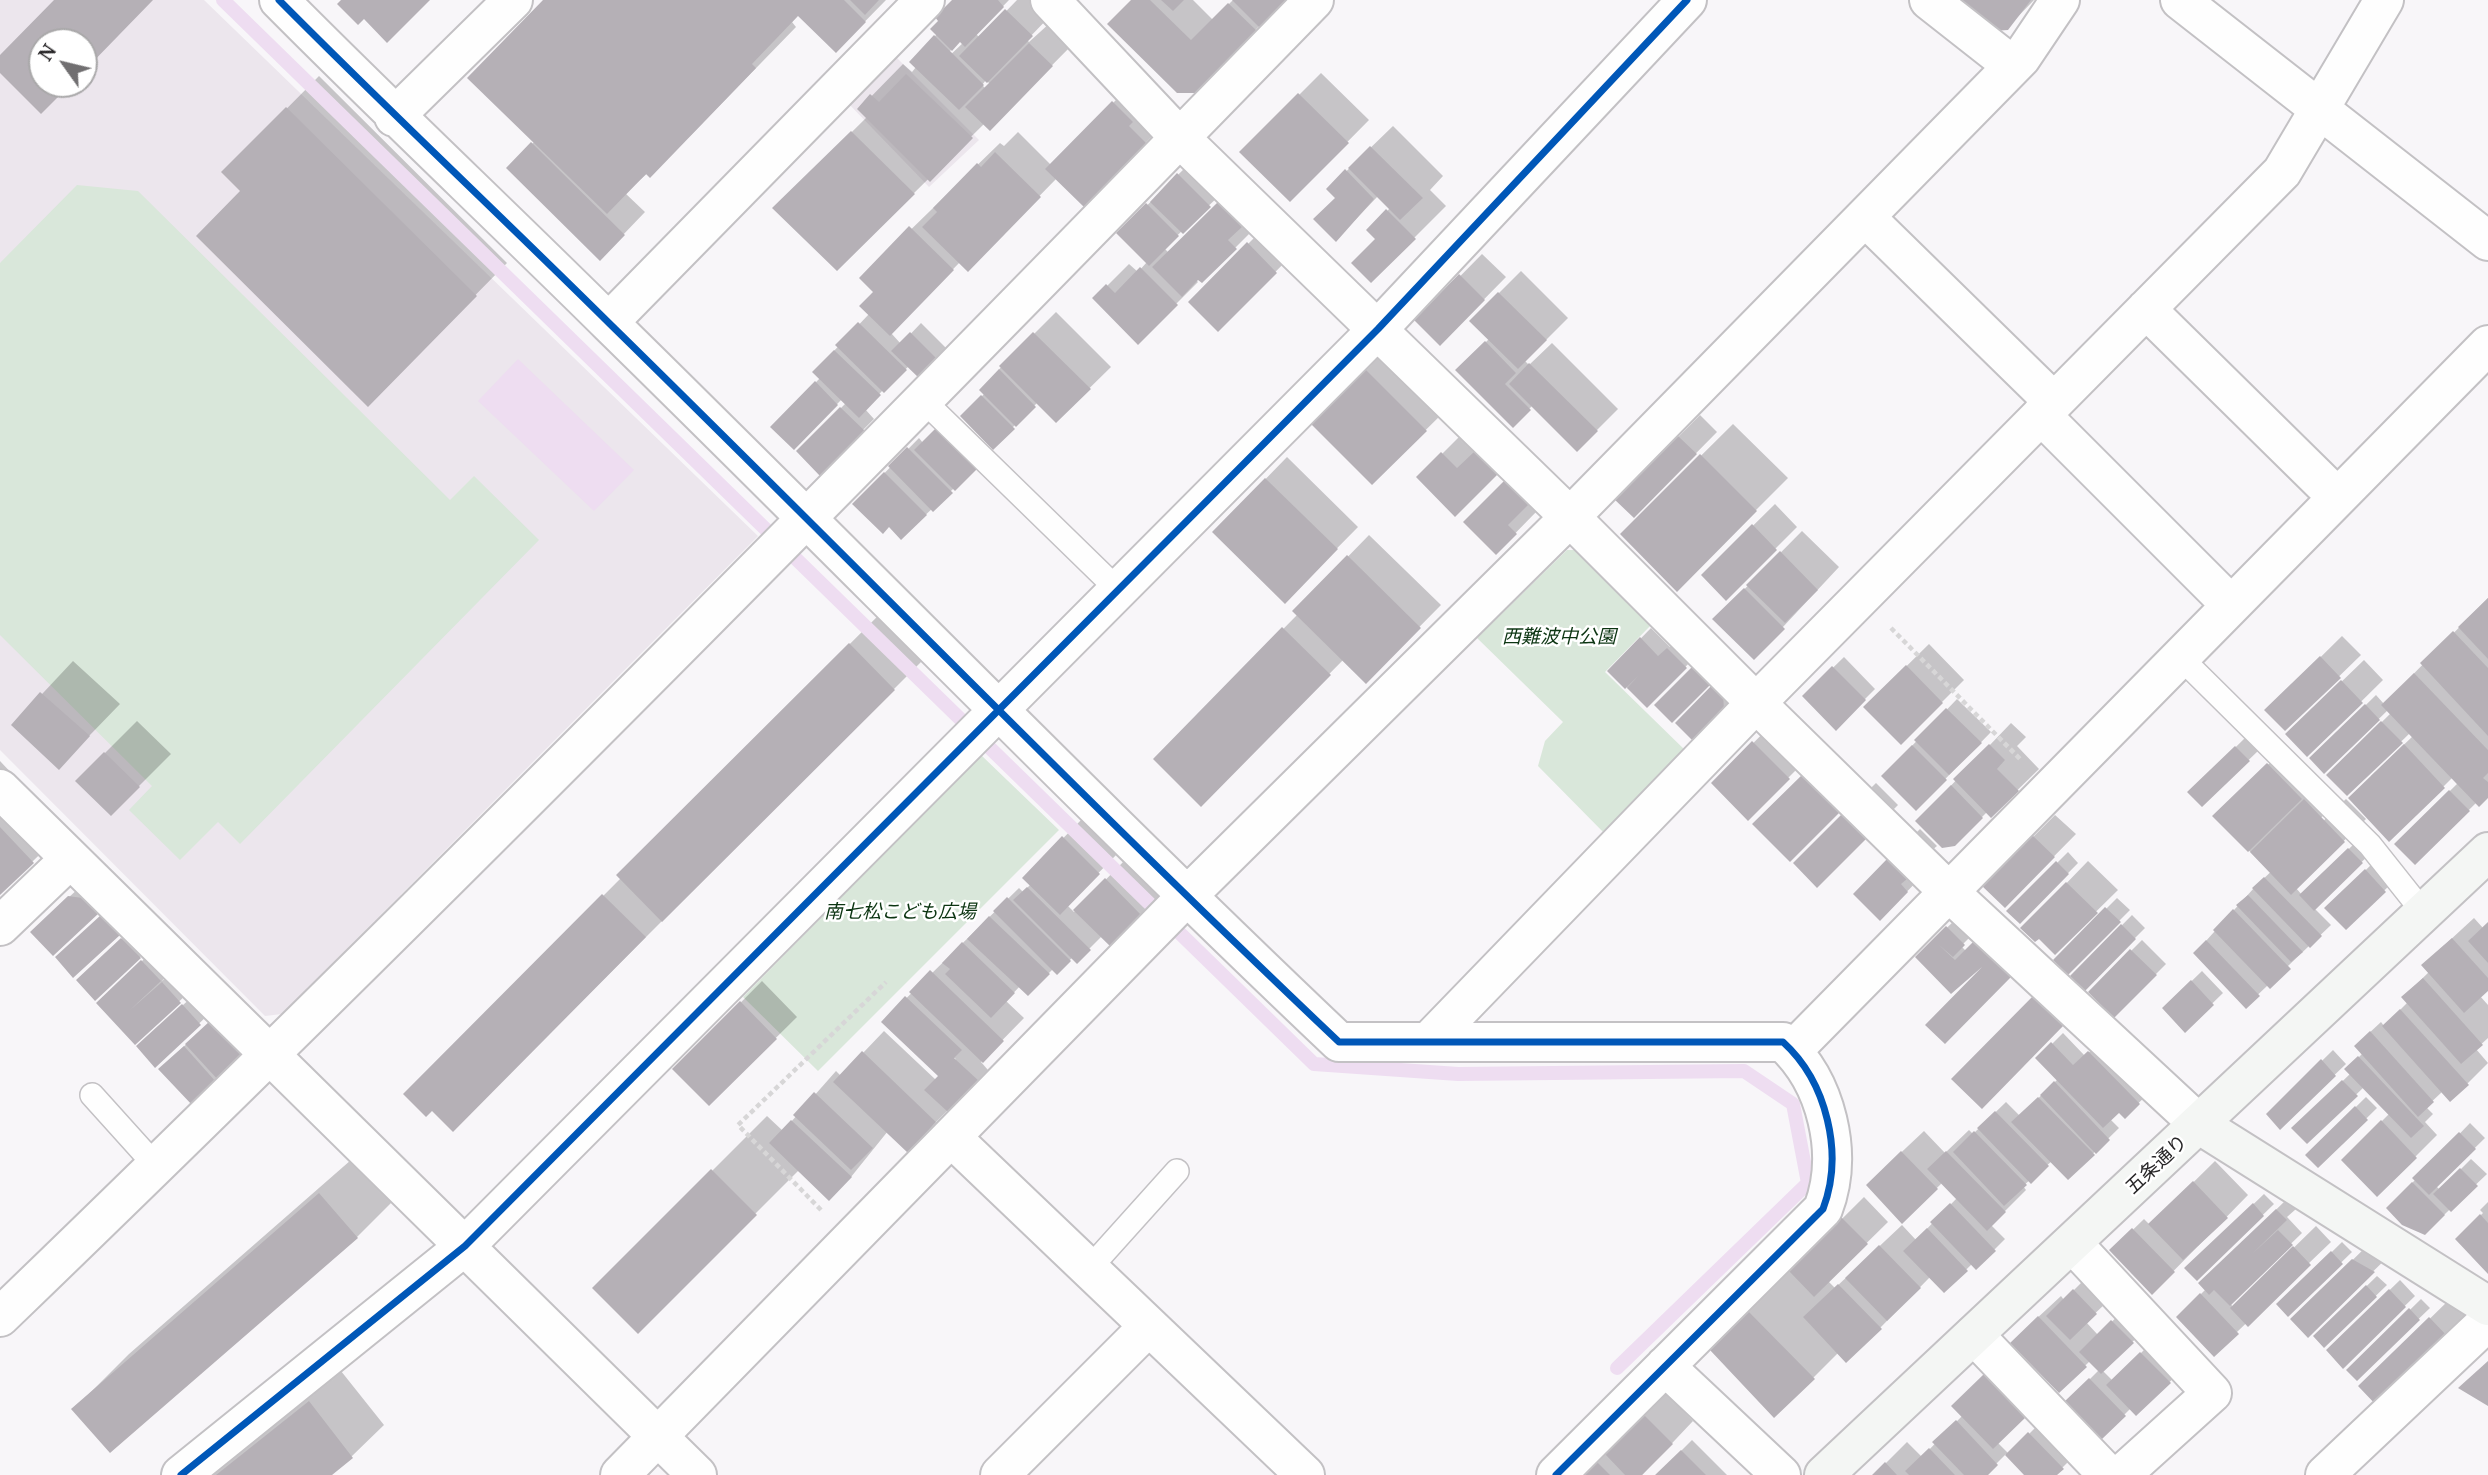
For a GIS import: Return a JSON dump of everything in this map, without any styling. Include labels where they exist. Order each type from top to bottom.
[{"type":"street","points":[[279,0],[394,117],[609,323],[1186,897],[1339,1041],[1431,1039],[1783,1042],[1807,1066],[1828,1119],[1832,1185],[1823,1209],[1556,1475]]},
{"type":"street","points":[[394,117],[513,0]]},
{"type":"street","points":[[609,323],[925,0]]},
{"type":"street","points":[[1050,0],[1180,138],[1570,517],[1950,893],[2200,1125],[2488,1306]]},
{"type":"street","points":[[0,1317],[271,1056],[807,520],[1314,0]]},
{"type":"street","points":[[181,1475],[465,1246],[1378,329],[1687,0]]},
{"type":"street","points":[[1929,0],[2013,66]]},
{"type":"street","points":[[620,1475],[1186,897],[1570,517],[2013,66],[2060,0]]},
{"type":"street","points":[[2180,0],[2488,242]]},
{"type":"street","points":[[1431,1039],[1860,597],[2282,172],[2384,0]]},
{"type":"street","points":[[1865,217],[2230,604]]},
{"type":"street","points":[[2146,309],[2337,497]]},
{"type":"street","points":[[1792,1051],[2488,345]]},
{"type":"street","points":[[0,789],[697,1475]]},
{"type":"street","name":"五条通り","points":[[1824,1475],[2488,852]]},
{"type":"street","points":[[0,926],[70,859]]},
{"type":"street","points":[[952,1138],[1305,1475]]},
{"type":"street","points":[[2073,1244],[2212,1393],[2121,1475]]},
{"type":"street","points":[[2325,1475],[2488,1321]]},
{"type":"street","points":[[1014,1470],[1148,1328]]},
{"type":"street","points":[[1974,1335],[2108,1475]]},
{"type":"street","points":[[1665,1366],[1781,1475]]},
{"type":"lane","points":[[923,400],[1117,589]]},
{"type":"lane","points":[[2179,656],[2370,845],[2424,913]]},
{"type":"lane","points":[[92,1095],[156,1166]]},
{"type":"lane","points":[[1088,1270],[1177,1171]]},
{"type":"path","points":[[1860,597],[2051,789]]},
{"type":"path","points":[[852,1241],[738,1125],[886,982]]},
{"type":"shaded area","points":[[0,0],[204,0],[758,536],[282,1014],[265,1016],[0,750]]},
{"type":"shaded area","points":[[893,54],[979,140],[929,187],[846,101]]},
{"type":"shaded area","points":[[518,359],[634,470],[594,511],[478,401]]},
{"type":"green space","points":[[77,185],[138,191],[450,500],[474,476],[539,540],[240,844],[218,822],[180,860],[129,810],[152,786],[0,635],[0,263]]},
{"type":"green space","name":"西難波中公園","points":[[1567,550],[1579,550],[1652,624],[1605,672],[1688,753],[1606,835],[1538,766],[1545,741],[1563,722],[1477,638]]},
{"type":"green space","name":"南七松こども広場","points":[[981,755],[1059,830],[818,1071],[743,997]]},
{"type":"building","points":[[54,0],[153,0],[98,57],[98,28],[28,28],[28,98],[57,98],[41,114],[0,73],[0,55]]},
{"type":"building","points":[[341,0],[430,0],[387,43],[364,19],[358,25],[337,4]]},
{"type":"building","points":[[543,0],[844,0],[866,22],[836,53],[798,16],[752,64],[756,68],[650,178],[646,174],[607,214],[467,78]]},
{"type":"building","points":[[850,0],[879,0],[865,15]]},
{"type":"building","points":[[952,0],[998,0],[1004,7],[965,47],[960,42],[952,51],[930,29],[938,21],[935,17]]},
{"type":"building","points":[[1131,0],[1150,0],[1191,40],[1228,3],[1257,31],[1195,93],[1177,93],[1107,24]]},
{"type":"building","points":[[1161,0],[1184,0],[1173,11]]},
{"type":"building","points":[[1232,0],[1287,0],[1260,28]]},
{"type":"building","points":[[1958,0],[2031,0],[2008,30],[1993,31]]},
{"type":"building","points":[[1005,9],[1033,36],[987,83],[959,56]]},
{"type":"building","points":[[934,35],[984,85],[959,110],[909,62]]},
{"type":"building","points":[[1029,43],[1053,66],[990,131],[965,107]]},
{"type":"building","points":[[906,74],[973,138],[930,182],[857,109],[870,94],[879,102]]},
{"type":"building","points":[[1298,93],[1349,143],[1290,202],[1239,152]]},
{"type":"building","points":[[1112,101],[1133,122],[1129,126],[1147,144],[1085,208],[1045,169]]},
{"type":"building","points":[[286,107],[477,296],[368,407],[196,236],[240,191],[221,172]]},
{"type":"building","points":[[851,131],[915,194],[837,271],[772,208]]},
{"type":"building","points":[[531,142],[625,235],[600,261],[506,168]]},
{"type":"building","points":[[1370,146],[1423,198],[1400,220],[1348,168]]},
{"type":"building","points":[[995,152],[1041,197],[968,272],[922,227],[937,212],[933,208],[977,163],[981,167]]},
{"type":"building","points":[[1345,169],[1374,199],[1336,242],[1313,219],[1335,198],[1326,189]]},
{"type":"building","points":[[1177,173],[1211,207],[1183,234],[1150,202]]},
{"type":"building","points":[[1218,202],[1242,227],[1228,240],[1237,249],[1202,283],[1198,280],[1182,297],[1152,267]]},
{"type":"building","points":[[1146,203],[1179,236],[1149,266],[1116,233]]},
{"type":"building","points":[[1386,209],[1416,239],[1371,283],[1351,263],[1375,239],[1366,230]]},
{"type":"building","points":[[909,226],[954,270],[890,336],[859,306],[873,292],[859,278]]},
{"type":"building","points":[[1247,242],[1277,273],[1218,332],[1188,302]]},
{"type":"building","points":[[1140,267],[1178,305],[1138,345],[1092,298],[1106,284],[1115,293]]},
{"type":"building","points":[[1459,274],[1485,300],[1440,346],[1414,320]]},
{"type":"building","points":[[1498,292],[1547,340],[1518,369],[1469,321]]},
{"type":"building","points":[[858,322],[907,370],[884,393],[835,345]]},
{"type":"building","points":[[910,332],[938,360],[920,379],[891,351]]},
{"type":"building","points":[[1033,332],[1091,389],[1056,423],[999,366]]},
{"type":"building","points":[[1485,341],[1516,373],[1505,384],[1531,410],[1513,428],[1455,370]]},
{"type":"building","points":[[834,350],[881,395],[859,418],[812,372]]},
{"type":"building","points":[[1529,363],[1598,431],[1577,452],[1509,384]]},
{"type":"building","points":[[1362,366],[1427,431],[1372,485],[1308,421]]},
{"type":"building","points":[[999,369],[1036,407],[1016,427],[979,390]]},
{"type":"building","points":[[815,381],[838,405],[794,450],[770,427]]},
{"type":"building","points":[[981,395],[1015,429],[993,450],[960,416]]},
{"type":"building","points":[[840,407],[865,431],[820,476],[796,451]]},
{"type":"building","points":[[936,428],[977,469],[955,491],[914,450]]},
{"type":"building","points":[[1678,436],[1697,454],[1634,518],[1614,499]]},
{"type":"building","points":[[907,447],[953,493],[933,512],[888,466]]},
{"type":"building","points":[[1475,451],[1498,474],[1455,517],[1416,477],[1441,452],[1457,468]]},
{"type":"building","points":[[1700,454],[1757,511],[1677,592],[1620,534]]},
{"type":"building","points":[[884,472],[927,515],[901,540],[889,527],[883,534],[852,504]]},
{"type":"building","points":[[1265,478],[1338,549],[1285,604],[1212,532]]},
{"type":"building","points":[[1505,480],[1529,504],[1508,525],[1517,534],[1496,555],[1463,522]]},
{"type":"building","points":[[1752,524],[1777,550],[1726,601],[1701,575]]},
{"type":"building","points":[[1780,551],[1818,590],[1785,623],[1746,585]]},
{"type":"building","points":[[1347,555],[1421,628],[1366,684],[1292,611]]},
{"type":"building","points":[[1744,588],[1785,629],[1754,660],[1712,619]]},
{"type":"building","points":[[2488,598],[2488,659],[2458,627]]},
{"type":"building","points":[[1282,627],[1331,675],[1201,807],[1153,759]]},
{"type":"building","points":[[2453,631],[2488,668],[2488,736],[2420,663]]},
{"type":"building","points":[[1640,637],[1658,656],[1667,648],[1687,668],[1647,708],[1627,688],[1638,676],[1625,689],[1607,671]]},
{"type":"building","points":[[849,643],[895,690],[662,922],[616,875]]},
{"type":"building","points":[[2320,656],[2341,678],[2285,731],[2264,710]]},
{"type":"building","points":[[1695,664],[1713,682],[1672,723],[1654,705]]},
{"type":"building","points":[[1906,665],[1943,703],[1901,745],[1863,707]]},
{"type":"building","points":[[1832,666],[1866,700],[1836,731],[1802,696]]},
{"type":"building","points":[[2414,673],[2488,750],[2488,773],[2483,778],[2488,782],[2488,798],[2479,807],[2381,705]]},
{"type":"building","points":[[2341,680],[2363,703],[2307,757],[2285,734]]},
{"type":"building","points":[[1714,683],[1723,691],[1724,711],[1694,742],[1675,723]]},
{"type":"building","points":[[40,692],[90,736],[59,770],[11,725]]},
{"type":"building","points":[[2365,704],[2380,720],[2324,774],[2309,758]]},
{"type":"building","points":[[1946,708],[1982,743],[1949,775],[1914,740]]},
{"type":"building","points":[[2381,721],[2403,743],[2347,796],[2326,775]]},
{"type":"building","points":[[1752,741],[1790,779],[1748,821],[1711,783]]},
{"type":"building","points":[[1989,744],[2005,760],[1997,769],[2019,791],[1991,818],[1953,779]]},
{"type":"building","points":[[2404,744],[2445,788],[2389,842],[2348,798]]},
{"type":"building","points":[[1912,745],[1947,780],[1916,811],[1881,776]]},
{"type":"building","points":[[2235,746],[2250,761],[2202,807],[2187,792]]},
{"type":"building","points":[[104,752],[140,787],[111,816],[75,781]]},
{"type":"building","points":[[2267,763],[2302,799],[2248,852],[2212,816]]},
{"type":"building","points":[[1805,772],[1843,809],[1790,862],[1752,824]]},
{"type":"building","points":[[1951,785],[1983,818],[1955,846],[1942,848],[1915,821]]},
{"type":"building","points":[[2449,790],[2470,811],[2415,865],[2394,844]]},
{"type":"building","points":[[2304,799],[2345,842],[2291,895],[2250,852]]},
{"type":"building","points":[[1843,813],[1867,838],[1817,888],[1793,863]]},
{"type":"building","points":[[0,827],[34,863],[0,895]]},
{"type":"building","points":[[2032,835],[2055,857],[2005,908],[1982,886]]},
{"type":"building","points":[[1062,836],[1100,874],[1060,915],[1022,878]]},
{"type":"building","points":[[2348,848],[2363,863],[2314,911],[2299,895]]},
{"type":"building","points":[[1887,859],[1907,879],[1901,884],[1908,892],[1880,921],[1853,894]]},
{"type":"building","points":[[2056,861],[2069,874],[2020,924],[2006,911]]},
{"type":"building","points":[[2365,869],[2386,892],[2346,930],[2324,908]]},
{"type":"building","points":[[2264,877],[2322,936],[2310,948],[2252,888]]},
{"type":"building","points":[[1105,878],[1143,917],[1112,948],[1073,910]]},
{"type":"building","points":[[2066,882],[2098,913],[2055,955],[2039,939],[2035,942],[2020,928]]},
{"type":"building","points":[[1027,887],[1091,950],[1077,964],[1013,900]]},
{"type":"building","points":[[602,894],[646,937],[453,1132],[432,1111],[426,1117],[403,1094]]},
{"type":"building","points":[[2248,895],[2303,952],[2291,962],[2236,905]]},
{"type":"building","points":[[68,896],[83,898],[98,914],[53,956],[30,932]]},
{"type":"building","points":[[1007,897],[1071,961],[1057,975],[993,911]]},
{"type":"building","points":[[2105,907],[2121,922],[2068,975],[2053,960]]},
{"type":"building","points":[[2233,909],[2291,969],[2270,989],[2213,930]]},
{"type":"building","points":[[101,915],[120,935],[73,978],[55,957]]},
{"type":"building","points":[[989,916],[1050,974],[1028,996],[967,939]]},
{"type":"building","points":[[2488,922],[2488,963],[2468,941]]},
{"type":"building","points":[[2121,924],[2136,939],[2085,991],[2070,976]]},
{"type":"building","points":[[1946,926],[1965,945],[1953,957],[1939,945],[1955,960],[1974,941],[2011,977],[1945,1044],[1925,1025],[1982,967],[1951,994],[1915,957]]},
{"type":"building","points":[[121,938],[141,958],[95,1001],[76,980]]},
{"type":"building","points":[[2452,938],[2488,978],[2488,991],[2464,1013],[2421,965]]},
{"type":"building","points":[[2206,940],[2260,996],[2246,1009],[2193,953]]},
{"type":"building","points":[[962,942],[1015,993],[991,1018],[945,974],[950,969],[942,963]]},
{"type":"building","points":[[2130,949],[2157,975],[2114,1018],[2088,992]]},
{"type":"building","points":[[141,960],[161,981],[130,1010],[162,982],[181,1003],[135,1045],[96,1003]]},
{"type":"building","points":[[930,970],[1004,1041],[983,1063],[909,992]]},
{"type":"building","points":[[2423,978],[2483,1045],[2461,1064],[2401,997]]},
{"type":"building","points":[[2191,980],[2214,1005],[2185,1033],[2162,1008]]},
{"type":"building","points":[[2034,995],[2064,1025],[1982,1109],[1951,1079]]},
{"type":"building","points":[[905,996],[962,1050],[954,1058],[979,1081],[949,1113],[924,1090],[938,1076],[881,1022]]},
{"type":"building","points":[[740,1001],[777,1039],[709,1106],[672,1069]]},
{"type":"building","points":[[182,1004],[201,1025],[155,1068],[136,1046]]},
{"type":"building","points":[[2400,1009],[2469,1085],[2450,1102],[2382,1026]]},
{"type":"building","points":[[210,1021],[240,1054],[240,1062],[219,1081],[185,1044]]},
{"type":"building","points":[[2370,1031],[2434,1102],[2418,1117],[2354,1046]]},
{"type":"building","points":[[2051,1042],[2073,1065],[2088,1051],[2140,1104],[2125,1119],[2119,1113],[2103,1128],[2035,1058]]},
{"type":"building","points":[[184,1046],[217,1083],[193,1106],[158,1069]]},
{"type":"building","points":[[862,1051],[936,1122],[908,1153],[833,1082]]},
{"type":"building","points":[[2358,1056],[2424,1126],[2411,1138],[2344,1069]]},
{"type":"building","points":[[2321,1059],[2336,1076],[2280,1130],[2266,1114]]},
{"type":"building","points":[[2342,1080],[2358,1096],[2307,1144],[2291,1128]]},
{"type":"building","points":[[2054,1081],[2110,1140],[2096,1154],[2040,1095]]},
{"type":"building","points":[[814,1092],[873,1148],[851,1170],[793,1115]]},
{"type":"building","points":[[2038,1097],[2095,1155],[2068,1180],[2011,1122]]},
{"type":"building","points":[[2355,1106],[2368,1120],[2318,1168],[2305,1155]]},
{"type":"building","points":[[1995,1111],[2049,1166],[2031,1184],[1977,1128]]},
{"type":"building","points":[[791,1120],[852,1177],[829,1201],[769,1143]]},
{"type":"building","points":[[2381,1120],[2417,1158],[2377,1197],[2341,1160]]},
{"type":"building","points":[[1974,1131],[2027,1185],[2004,1206],[1953,1152]]},
{"type":"building","points":[[2459,1132],[2476,1149],[2429,1195],[2412,1178]]},
{"type":"building","points":[[1901,1151],[1938,1189],[1902,1224],[1866,1185]]},
{"type":"building","points":[[1946,1151],[2006,1212],[1987,1231],[1927,1169]]},
{"type":"building","points":[[2460,1168],[2478,1186],[2451,1212],[2433,1194]]},
{"type":"building","points":[[711,1169],[757,1215],[638,1334],[592,1288]]},
{"type":"building","points":[[2193,1181],[2228,1218],[2183,1260],[2148,1224]]},
{"type":"building","points":[[2412,1182],[2445,1215],[2425,1235],[2402,1225],[2386,1208]]},
{"type":"building","points":[[319,1193],[358,1238],[110,1453],[71,1409]]},
{"type":"building","points":[[1950,1203],[1996,1251],[1976,1270],[1930,1222]]},
{"type":"building","points":[[2253,1203],[2264,1216],[2197,1281],[2184,1268]]},
{"type":"building","points":[[2276,1209],[2287,1220],[2253,1253],[2278,1230],[2293,1245],[2230,1306],[2214,1290],[2209,1295],[2198,1283]]},
{"type":"building","points":[[2480,1214],[2488,1223],[2488,1274],[2455,1239]]},
{"type":"building","points":[[1841,1217],[1868,1244],[1814,1297],[1787,1269]]},
{"type":"building","points":[[1927,1228],[1968,1271],[1944,1293],[1903,1251]]},
{"type":"building","points":[[2132,1228],[2175,1272],[2152,1295],[2109,1250]]},
{"type":"building","points":[[1879,1245],[1921,1288],[1887,1321],[1845,1278]]},
{"type":"building","points":[[2293,1246],[2311,1265],[2248,1327],[2230,1308]]},
{"type":"building","points":[[2331,1251],[2343,1264],[2288,1317],[2276,1304]]},
{"type":"building","points":[[2352,1259],[2375,1272],[2308,1338],[2290,1319]]},
{"type":"building","points":[[1838,1284],[1882,1329],[1846,1363],[1803,1317]]},
{"type":"building","points":[[2366,1285],[2377,1297],[2324,1348],[2313,1336]]},
{"type":"building","points":[[2073,1289],[2097,1314],[2070,1340],[2046,1316]]},
{"type":"building","points":[[2389,1289],[2406,1307],[2343,1369],[2326,1350]]},
{"type":"building","points":[[2200,1293],[2239,1334],[2214,1357],[2176,1317]]},
{"type":"building","points":[[2409,1308],[2420,1320],[2357,1381],[2346,1370]]},
{"type":"building","points":[[1748,1311],[1815,1379],[1774,1418],[1709,1349]]},
{"type":"building","points":[[2038,1316],[2087,1367],[2059,1393],[2010,1343]]},
{"type":"building","points":[[2429,1317],[2450,1339],[2379,1408],[2358,1386]]},
{"type":"building","points":[[2111,1320],[2134,1343],[2101,1374],[2079,1352]]},
{"type":"building","points":[[2140,1352],[2171,1383],[2136,1416],[2106,1385]]},
{"type":"building","points":[[2488,1361],[2488,1406],[2458,1388]]},
{"type":"building","points":[[1984,1374],[2025,1418],[1993,1449],[1951,1406]]},
{"type":"building","points":[[2089,1378],[2126,1416],[2102,1439],[2065,1401]]},
{"type":"building","points":[[309,1401],[353,1458],[332,1475],[216,1475]]},
{"type":"building","points":[[1643,1414],[1673,1444],[1642,1475],[1625,1475],[1604,1453]]},
{"type":"building","points":[[1956,1420],[1998,1465],[1988,1475],[1964,1475],[1932,1442]]},
{"type":"building","points":[[2028,1432],[2064,1469],[2057,1475],[2024,1475],[2005,1455]]},
{"type":"building","points":[[1929,1448],[1955,1475],[1909,1475],[1905,1471]]},
{"type":"building","points":[[1681,1450],[1706,1475],[1655,1475]]},
{"type":"building","points":[[1593,1458],[1610,1475],[1576,1475]]},
{"type":"building","points":[[1885,1462],[1897,1475],[1872,1475]]},
{"type":"waterway","points":[[223,0],[1314,1064],[1458,1074],[1744,1071],[1793,1104],[1808,1183],[1617,1368]]},
{"type":"cycle path","points":[[279,0],[1339,1042],[1783,1042],[1798,1058],[1821,1098],[1831,1143],[1832,1165],[1823,1209],[1556,1475]]},
{"type":"cycle path","points":[[181,1475],[465,1246],[1378,329],[1687,0]]}]
